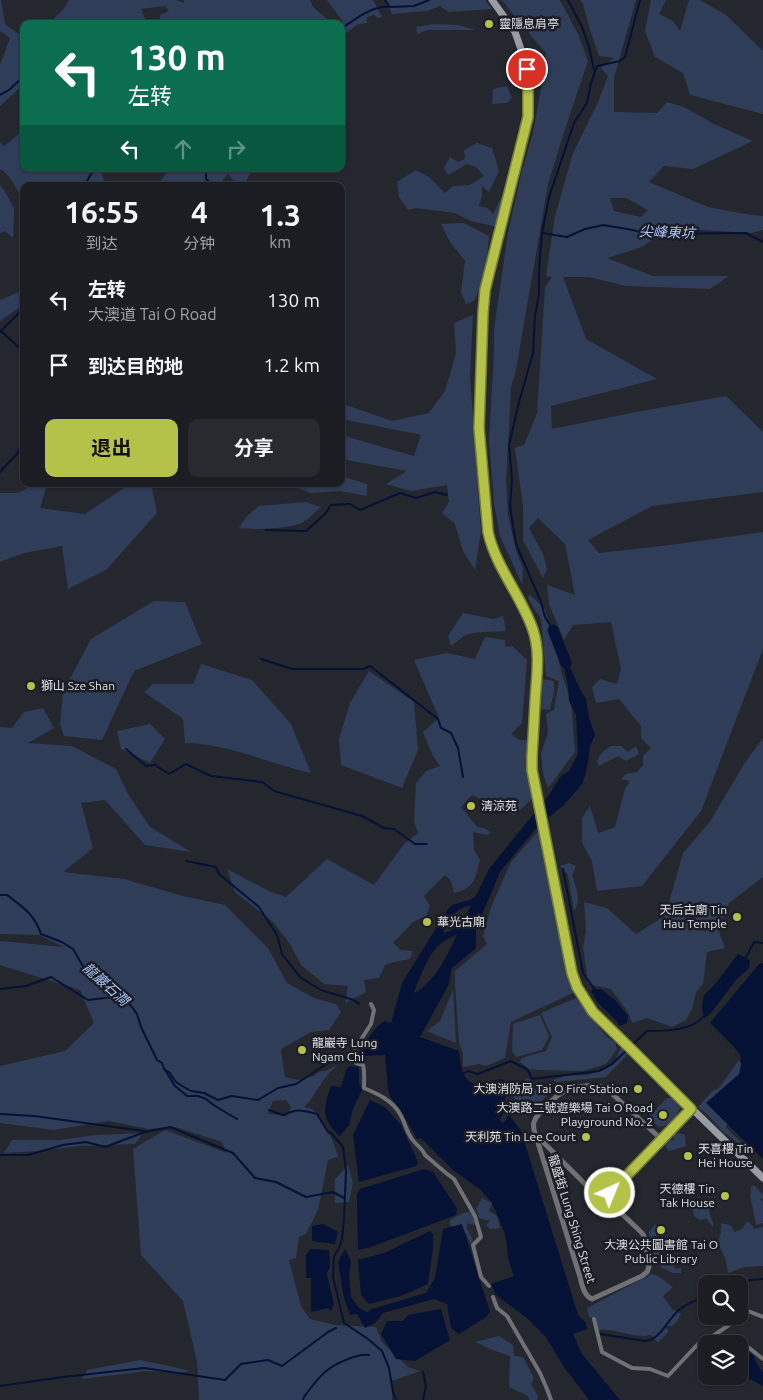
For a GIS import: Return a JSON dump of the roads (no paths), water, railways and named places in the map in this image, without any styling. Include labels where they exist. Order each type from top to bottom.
[{"type":"main road","points":[[492,0],[516,32],[527,69],[528,117],[485,290],[480,437],[485,506],[490,544],[528,616],[537,643],[538,663],[532,770],[572,973],[577,987],[593,1012],[763,1178]]},
{"type":"street","points":[[371,1004],[374,1010],[371,1024],[355,1049],[356,1062],[364,1067],[364,1088],[379,1094],[393,1105],[400,1114],[413,1142],[446,1174],[454,1178],[475,1216],[481,1238],[474,1245],[481,1278],[489,1286]]},
{"type":"street","points":[[536,1135],[535,1120],[560,1093],[570,1089],[596,1085],[608,1090],[661,1139]]},
{"type":"street","points":[[610,1193],[691,1109]]},
{"type":"street","name":"龍盛街 Lung Shing Street","points":[[536,1135],[589,1188],[620,1212],[642,1233],[649,1266],[644,1274],[594,1299],[588,1297],[580,1277],[536,1135]]},
{"type":"street","points":[[547,1171],[549,1160],[552,1158],[559,1159]]},
{"type":"street","points":[[493,1297],[497,1308],[507,1316],[540,1373],[551,1400]]},
{"type":"street","points":[[748,1311],[763,1317]]},
{"type":"street","points":[[594,1319],[602,1352],[632,1368],[650,1369],[668,1376],[698,1344],[729,1325]]},
{"type":"street","points":[[748,1347],[763,1359]]},
{"type":"waterway","points":[[385,0],[390,7],[414,6],[429,0]]},
{"type":"waterway","points":[[568,0],[582,27],[594,70]]},
{"type":"waterway","points":[[553,630],[545,617],[541,602],[516,544],[510,506],[512,480],[509,445],[533,353],[535,316],[539,294],[542,233],[549,197],[574,123],[587,103],[597,66],[620,61],[625,57],[640,0]]},
{"type":"waterway","points":[[345,26],[371,10],[390,7]]},
{"type":"waterway","points":[[0,95],[20,80]]},
{"type":"waterway","points":[[86,182],[92,172]]},
{"type":"waterway","points":[[206,172],[206,179],[209,182]]},
{"type":"waterway","name":"尖峰東坑","points":[[542,233],[567,237],[585,229],[603,225],[647,234],[746,233],[763,242]]},
{"type":"waterway","points":[[0,332],[20,312]]},
{"type":"waterway","points":[[1,331],[20,348]]},
{"type":"waterway","points":[[0,472],[17,454],[20,448]]},
{"type":"waterway","points":[[266,530],[306,531],[325,514],[331,505],[350,504],[360,510],[400,493],[416,498],[435,492],[447,495]]},
{"type":"waterway","points":[[553,630],[566,663]]},
{"type":"waterway","points":[[261,659],[292,669],[363,669],[370,666],[438,719],[441,728],[451,733],[458,748],[463,777]]},
{"type":"waterway","points":[[126,749],[146,766],[155,765],[169,774],[186,764],[211,776],[262,782],[274,791],[362,816],[384,828],[394,829],[415,844],[427,844]]},
{"type":"waterway","points":[[186,861],[216,867],[219,874],[259,907],[277,935],[282,954],[301,978],[321,990],[354,1000],[359,1004]]},
{"type":"waterway","points":[[563,869],[583,973],[595,990]]},
{"type":"waterway","name":"龍巖石澗","points":[[0,895],[7,895],[18,903],[35,921],[41,934],[62,942],[73,949],[84,968],[100,981],[111,985],[137,1014],[141,1027],[157,1060],[162,1063],[164,1069],[170,1073],[175,1081],[191,1091],[204,1093],[218,1100],[232,1096],[258,1100],[278,1088],[296,1084],[337,1057],[361,1054]]},
{"type":"waterway","points":[[745,959],[754,942],[763,943]]},
{"type":"waterway","points":[[0,989],[26,986],[51,977],[88,1000],[121,996]]},
{"type":"waterway","points":[[463,1074],[468,1071],[478,1074],[511,1061],[528,1070],[532,1079],[599,1071],[612,1064],[647,1031],[670,1030],[693,1025],[704,1016]]},
{"type":"waterway","name":"龍巖石澗","points":[[165,1070],[175,1086],[187,1096],[198,1096],[206,1099],[237,1119]]},
{"type":"waterway","points":[[269,1110],[283,1115],[300,1110],[317,1114],[328,1132],[343,1147],[346,1171],[344,1219],[342,1239],[334,1256],[333,1277],[344,1323],[382,1351],[389,1368],[396,1400]]},
{"type":"waterway","points":[[0,1114],[34,1116],[144,1131]]},
{"type":"waterway","points":[[0,1155],[28,1155],[63,1145],[86,1142],[105,1147],[145,1132],[170,1127],[233,1153],[255,1178],[276,1182],[306,1197],[333,1192],[344,1198]]},
{"type":"waterway","points":[[748,1281],[763,1279]]},
{"type":"waterway","points":[[600,1334],[645,1341],[650,1340],[660,1333],[680,1309],[698,1299]]},
{"type":"waterway","points":[[0,1386],[144,1368],[225,1380],[241,1364],[268,1360],[282,1366],[336,1328]]},
{"type":"waterway","points":[[303,1400],[316,1381],[329,1369],[353,1357],[369,1355]]},
{"type":"waterway","points":[[423,1372],[426,1386],[423,1400]]},
{"type":"place","name":"靈隱息肩亭","points":[[489,24]]},
{"type":"place","name":"獅山 Sze Shan","points":[[31,686]]},
{"type":"place","name":"清涼苑","points":[[471,806]]},
{"type":"place","name":"天后古廟 Tin Hau Temple","points":[[737,917]]},
{"type":"place","name":"華光古廟","points":[[427,922]]},
{"type":"place","name":"龍巖寺 Lung Ngam Chi","points":[[302,1050]]},
{"type":"place","name":"大澳消防局 Tai O Fire Station","points":[[638,1089]]},
{"type":"place","name":"大澳路二號遊樂場 Tai O Road Playground No. 2","points":[[663,1115]]},
{"type":"place","name":"天利苑 Tin Lee Court","points":[[586,1137]]},
{"type":"place","name":"天喜樓 Tin Hei House","points":[[688,1156]]},
{"type":"place","name":"天德樓 Tin Tak House","points":[[725,1196]]},
{"type":"place","name":"大澳公共圖書館 Tai O Public Library","points":[[661,1230]]}]
